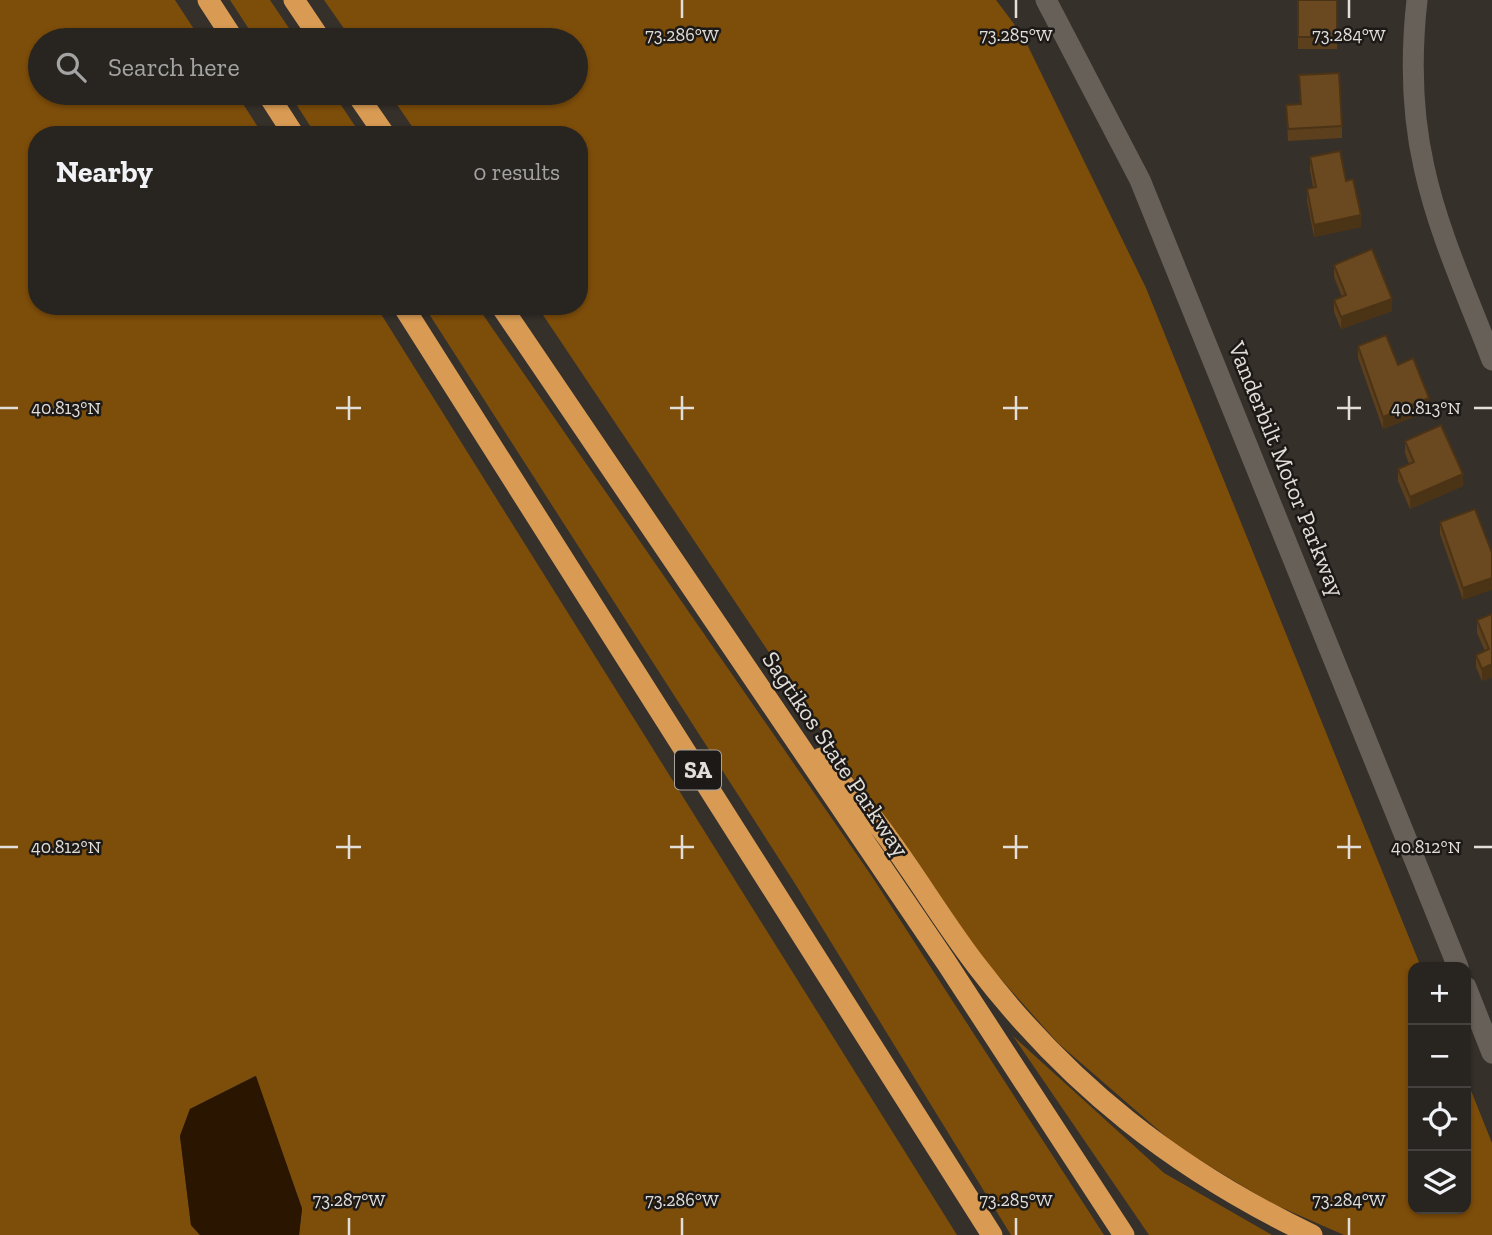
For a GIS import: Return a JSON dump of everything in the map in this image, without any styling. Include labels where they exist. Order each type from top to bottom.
[{"type":"highway","points":[[208,0],[226,28]]},
{"type":"highway","points":[[294,0],[313,28]]},
{"type":"highway","points":[[275,105],[288,126]]},
{"type":"highway","points":[[364,105],[379,126]]},
{"type":"highway","name":"SA","points":[[409,315],[992,1235]]},
{"type":"highway","name":"Sagtikos State Parkway","points":[[507,315],[946,962],[1124,1235]]},
{"type":"highway","points":[[756,683],[874,820],[978,967],[1078,1080],[1114,1112],[1199,1173],[1312,1235]]},
{"type":"main road","name":"Vanderbilt Motor Parkway","points":[[1046,0],[1084,66],[1140,180],[1456,962]]},
{"type":"main road","points":[[1417,0],[1415,97],[1424,166],[1441,224],[1492,360]]},
{"type":"main road","points":[[1471,1000],[1492,1053]]},
{"type":"shaded area","points":[[0,0],[175,0],[193,28],[28,28],[28,105],[244,105],[257,126],[28,126],[28,315],[382,315],[957,1235],[299,1235],[302,1208],[255,1076],[190,1109],[180,1136],[191,1225],[200,1235],[0,1235]]},
{"type":"shaded area","points":[[230,0],[270,0],[289,28],[248,28]]},
{"type":"shaded area","points":[[324,0],[996,0],[1023,36],[1146,288],[1419,962],[1408,962],[1408,1214],[1471,1214],[1471,1090],[1492,1143],[1492,1235],[1344,1235],[1269,1202],[1178,1147],[1058,1043],[975,950],[898,845],[543,315],[588,315],[588,126],[412,126],[397,105],[588,105],[588,28],[344,28]]},
{"type":"shaded area","points":[[297,105],[341,105],[355,126],[310,126]]},
{"type":"shaded area","points":[[430,315],[483,315],[871,875],[1104,1235],[1011,1235],[794,882]]},
{"type":"shaded area","points":[[1013,1036],[1164,1173],[1272,1235],[1149,1235]]},
{"type":"shaded area","points":[[256,1076],[302,1209],[299,1235],[200,1235],[191,1225],[180,1136],[190,1109]]},
{"type":"building","points":[[1298,0],[1337,0],[1337,37],[1298,37]]},
{"type":"building","points":[[1339,73],[1342,126],[1288,129],[1286,105],[1301,104],[1299,75]]},
{"type":"building","points":[[1340,151],[1346,181],[1353,179],[1361,215],[1314,225],[1307,189],[1316,187],[1310,157]]},
{"type":"building","points":[[1372,249],[1392,299],[1341,317],[1334,300],[1346,295],[1334,265]]},
{"type":"building","points":[[1386,335],[1398,365],[1413,358],[1429,398],[1383,417],[1358,346]]},
{"type":"building","points":[[1441,425],[1463,474],[1410,497],[1398,469],[1414,462],[1405,441]]},
{"type":"building","points":[[1475,509],[1492,553],[1492,578],[1463,588],[1440,522]]},
{"type":"building","points":[[1492,614],[1492,664],[1482,669],[1476,655],[1489,649],[1477,620]]}]
